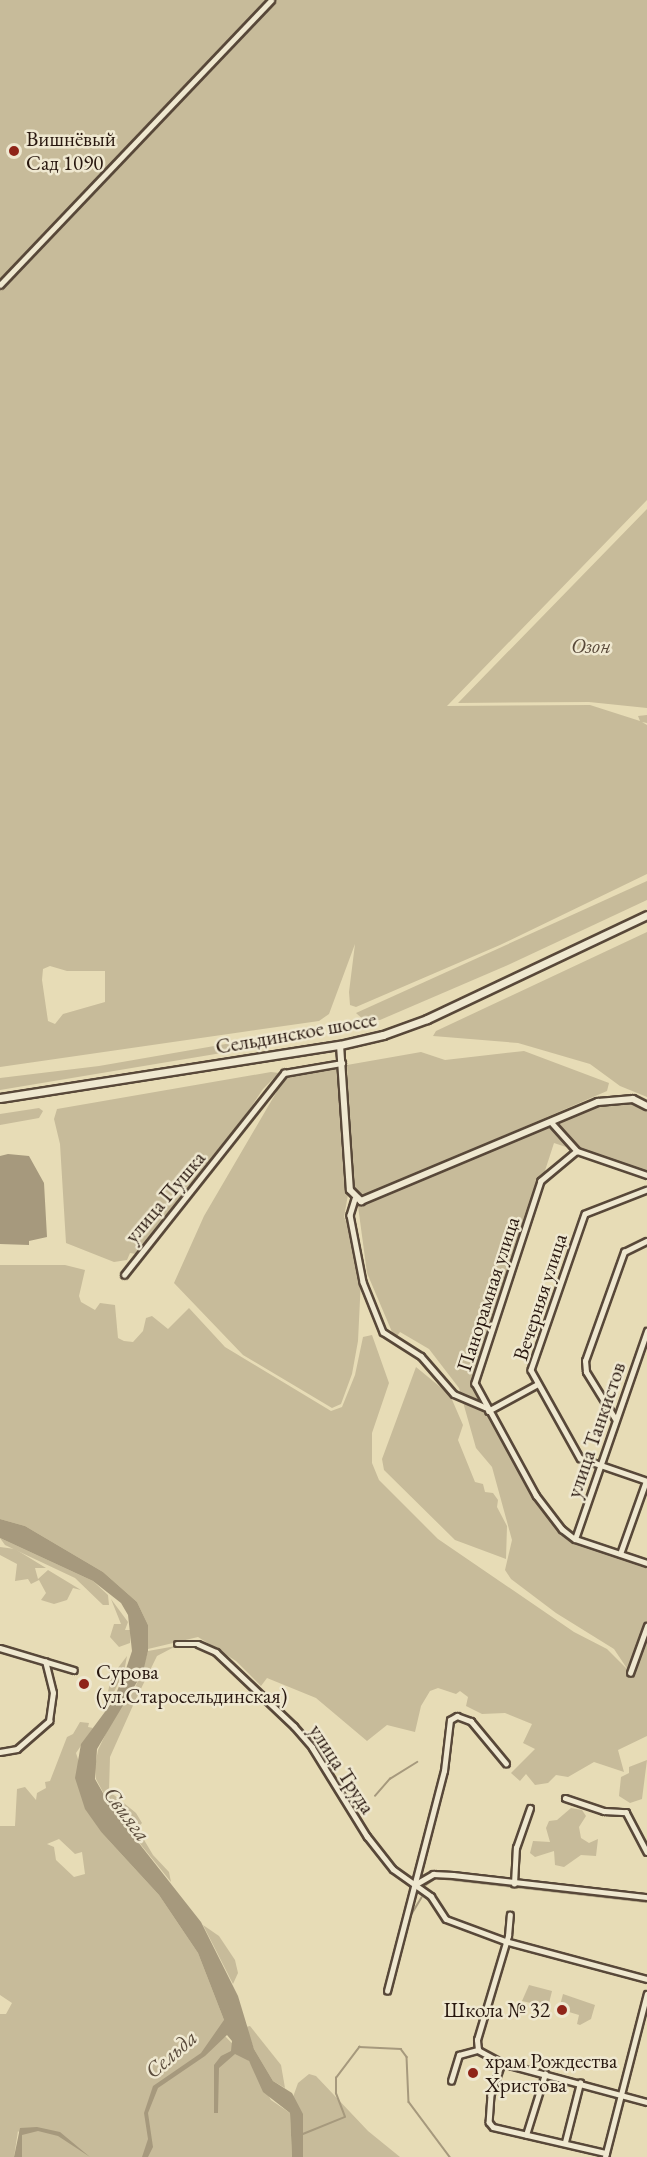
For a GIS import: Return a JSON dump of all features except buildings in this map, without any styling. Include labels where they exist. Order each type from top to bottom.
[{"type":"main road","name":"Сельдинское шоссе","points":[[0,1098],[340,1046],[397,1033],[647,915]]},
{"type":"street","points":[[0,285],[271,0]]},
{"type":"street","points":[[340,1046],[350,1185],[355,1199],[350,1215],[363,1282],[383,1332],[421,1356],[454,1394],[488,1409],[536,1385]]},
{"type":"street","name":"улица Пушка","points":[[124,1275],[142,1248],[215,1165],[231,1139],[284,1073],[342,1063]]},
{"type":"street","points":[[355,1199],[366,1200],[607,1100],[633,1100],[647,1106]]},
{"type":"street","points":[[552,1123],[577,1151],[647,1175]]},
{"type":"street","name":"Панорамная улица","points":[[577,1151],[541,1181],[475,1379],[488,1409],[536,1495],[553,1519],[575,1539],[647,1563]]},
{"type":"street","name":"Вечерняя улица","points":[[647,1190],[585,1214],[532,1363],[536,1385],[580,1458],[647,1480]]},
{"type":"street","points":[[615,1419],[586,1372],[585,1361],[624,1252],[647,1240]]},
{"type":"street","name":"улица Танкистов","points":[[575,1539],[647,1331]]},
{"type":"street","points":[[620,1554],[647,1480]]},
{"type":"street","points":[[630,1673],[647,1626]]},
{"type":"street","name":"улица Труда","points":[[177,1644],[208,1647],[236,1667],[309,1743],[362,1829],[393,1869],[416,1884],[453,1924],[506,1941]]},
{"type":"street","points":[[0,1647],[74,1670]]},
{"type":"street","points":[[0,1752],[17,1749],[49,1720],[53,1693],[45,1662]]},
{"type":"street","points":[[387,1990],[444,1771],[450,1720],[457,1716],[471,1721],[506,1763]]},
{"type":"street","points":[[565,1798],[604,1811],[626,1812],[645,1841],[647,1852]]},
{"type":"street","points":[[514,1884],[516,1848],[530,1808]]},
{"type":"street","points":[[416,1884],[433,1874],[647,1897]]},
{"type":"street","points":[[478,2050],[477,2040],[506,1941],[510,1916]]},
{"type":"street","points":[[506,1941],[647,1979]]},
{"type":"street","points":[[502,2062],[491,2095],[489,2122],[510,2133],[565,2142],[605,2155],[647,1995]]},
{"type":"street","points":[[451,2081],[451,2072],[459,2055],[478,2050],[502,2062],[647,2102]]},
{"type":"street","points":[[526,2135],[545,2074]]},
{"type":"street","points":[[565,2142],[580,2083]]},
{"type":"green space","points":[[0,0],[647,0],[647,500],[447,706],[590,705],[640,721],[638,716],[647,715],[647,723],[642,722],[647,725],[647,874],[500,945],[356,1007],[350,1005],[349,992],[355,944],[329,1014],[319,1021],[0,1067]],"holes":[[[50,966],[67,971],[105,971],[105,1002],[63,1014],[55,1024],[48,1021],[42,980],[43,969]]]},
{"type":"green space","name":"Озон","points":[[647,509],[647,708],[589,702],[458,703]]},
{"type":"green space","points":[[647,881],[647,900],[508,965],[380,1020],[364,1020],[356,1013]]},
{"type":"green space","points":[[647,932],[647,1097],[620,1086],[590,1064],[518,1043],[433,1036],[436,1031]]},
{"type":"green space","points":[[306,1030],[314,1033],[312,1038],[0,1090],[0,1078],[99,1066]]},
{"type":"green space","points":[[524,1051],[609,1083],[607,1091],[366,1195],[357,1192],[352,1185],[347,1065],[421,1052],[445,1060]]},
{"type":"green space","points":[[340,1065],[349,1189],[344,1217],[352,1233],[361,1279],[358,1341],[352,1374],[341,1404],[332,1408],[243,1355],[174,1283],[204,1216],[287,1074]]},
{"type":"green space","points":[[271,1072],[279,1073],[263,1089],[214,1163],[136,1254],[130,1253],[127,1260],[114,1262],[66,1243],[60,1144],[54,1119],[57,1109]]},
{"type":"green space","points":[[632,1102],[647,1110],[647,1174],[554,1143],[475,1386],[560,1535],[647,1565],[647,1626],[631,1670],[647,1634],[647,1736],[618,1750],[624,1772],[594,1762],[568,1777],[556,1775],[548,1783],[535,1785],[526,1774],[520,1781],[511,1773],[535,1749],[523,1743],[532,1724],[505,1713],[482,1714],[466,1706],[468,1697],[460,1691],[456,1694],[438,1688],[430,1691],[421,1706],[415,1732],[387,1725],[367,1741],[316,1698],[267,1678],[261,1686],[236,1661],[198,1637],[148,1649],[148,1625],[137,1602],[103,1572],[25,1526],[0,1519],[0,1265],[65,1265],[85,1270],[79,1296],[81,1302],[95,1310],[100,1303],[115,1305],[118,1338],[124,1341],[133,1342],[143,1331],[146,1318],[152,1316],[168,1329],[189,1308],[225,1347],[331,1411],[342,1407],[355,1375],[363,1337],[372,1335],[389,1383],[372,1433],[372,1463],[379,1480],[438,1539],[574,1632],[607,1649],[628,1670],[614,1649],[556,1613],[511,1579],[505,1570],[512,1540],[492,1467],[476,1448],[459,1388],[429,1349],[400,1332],[395,1339],[367,1273],[358,1206],[598,1104]]},
{"type":"green space","points":[[39,1108],[43,1111],[39,1118],[0,1125],[0,1114]]},
{"type":"green space","points":[[416,1367],[450,1395],[463,1425],[458,1440],[475,1482],[483,1484],[485,1492],[493,1493],[498,1500],[497,1507],[507,1526],[506,1559],[455,1540],[384,1470],[382,1459]]},
{"type":"green space","points":[[0,1538],[93,1581],[108,1595],[109,1605],[103,1605],[75,1578],[5,1545]]},
{"type":"green space","points":[[0,1547],[15,1549],[46,1568],[35,1568],[38,1579],[48,1570],[81,1590],[73,1588],[67,1600],[54,1604],[41,1600],[46,1593],[39,1580],[31,1584],[28,1579],[15,1581],[17,1564],[0,1555]]},
{"type":"green space","points":[[111,1599],[128,1622],[125,1630],[131,1630],[130,1643],[119,1647],[110,1637],[114,1624],[121,1624]]},
{"type":"green space","points":[[176,1646],[157,1656],[135,1701],[110,1757],[109,1791],[136,1813],[142,1823],[137,1828],[153,1855],[169,1872],[171,1882],[112,1809],[96,1779],[95,1767],[98,1750],[119,1706],[132,1694],[148,1651]]},
{"type":"green space","points":[[127,1656],[124,1672],[104,1712],[111,1677]]},
{"type":"green space","points":[[80,1722],[89,1723],[88,1727],[93,1728],[76,1753],[102,1833],[159,1895],[198,1953],[224,2020],[224,2035],[249,2061],[271,2100],[290,2113],[292,2157],[22,2157],[22,2135],[18,2131],[14,2157],[0,2157],[0,2014],[6,2014],[12,2003],[0,1995],[0,1826],[15,1826],[17,1789],[25,1787],[36,1800],[37,1793],[46,1788],[45,1782],[50,1781],[67,1737],[73,1734]],"holes":[[[59,1839],[75,1854],[82,1852],[85,1874],[74,1877],[56,1860],[54,1847],[47,1844]]]},
{"type":"green space","points":[[647,1760],[642,1799],[630,1803],[619,1796],[621,1777],[629,1773],[629,1767]]},
{"type":"green space","points":[[571,1808],[582,1810],[586,1816],[579,1827],[581,1838],[589,1843],[598,1839],[596,1856],[581,1855],[564,1867],[555,1865],[554,1851],[535,1857],[530,1853],[533,1841],[550,1842],[546,1828],[549,1821],[557,1820]]},
{"type":"green space","points":[[203,1925],[219,1936],[235,1960],[238,1973],[233,1984]]},
{"type":"green space","points":[[529,1985],[552,1991],[548,2007],[522,2001]]},
{"type":"green space","points":[[563,1994],[595,2005],[591,2019],[580,2025],[577,2024],[579,2015],[559,2009]]},
{"type":"green space","points":[[250,2026],[281,2065],[285,2088],[273,2081],[254,2049],[246,2027]]},
{"type":"green space","points":[[309,2074],[316,2076],[368,2131],[400,2157],[303,2157],[293,2097],[298,2083]]},
{"type":"shaded area","points":[[8,1154],[29,1156],[44,1183],[47,1237],[29,1241],[29,1245],[0,1244],[0,1156]]},
{"type":"shaded area","points":[[0,1519],[25,1526],[103,1572],[137,1602],[148,1625],[148,1651],[143,1672],[97,1749],[95,1779],[112,1809],[201,1922],[238,1996],[254,2049],[273,2081],[292,2093],[303,2114],[303,2157],[292,2157],[290,2113],[263,2092],[249,2061],[235,2054],[219,2068],[218,2113],[214,2113],[214,2065],[221,2056],[231,2051],[232,2041],[227,2035],[205,2056],[158,2088],[148,2113],[153,2147],[148,2157],[142,2157],[148,2139],[144,2113],[153,2086],[201,2053],[224,2020],[198,1953],[159,1895],[102,1833],[85,1809],[75,1778],[81,1744],[113,1701],[132,1651],[128,1615],[121,1603],[93,1581],[0,1538]]},
{"type":"shaded area","points":[[37,2127],[60,2132],[90,2157],[58,2136],[38,2131],[22,2135],[22,2157],[14,2157],[20,2128]]},
{"type":"waterway","points":[[375,1796],[390,1779],[417,1762]]},
{"type":"waterway","points":[[426,1885],[436,1878],[647,1902]]},
{"type":"waterway","points":[[408,1920],[421,1898]]},
{"type":"waterway","points":[[303,2134],[345,2117],[336,2094],[336,2078],[359,2047],[401,2049],[407,2057],[409,2102],[450,2157]]},
{"type":"place","name":"Вишнёвый Сад 1090","points":[[14,151]]},
{"type":"place","name":"Сурова (ул.Старосельдинская)","points":[[84,1684]]},
{"type":"place","name":"Школа № 32","points":[[562,2010]]},
{"type":"place","name":"храм Рождества Христова","points":[[473,2073]]},
{"type":"water label","name":"Свияга","points":[[127,1814]]},
{"type":"water label","name":"Сельда","points":[[171,2054]]}]
